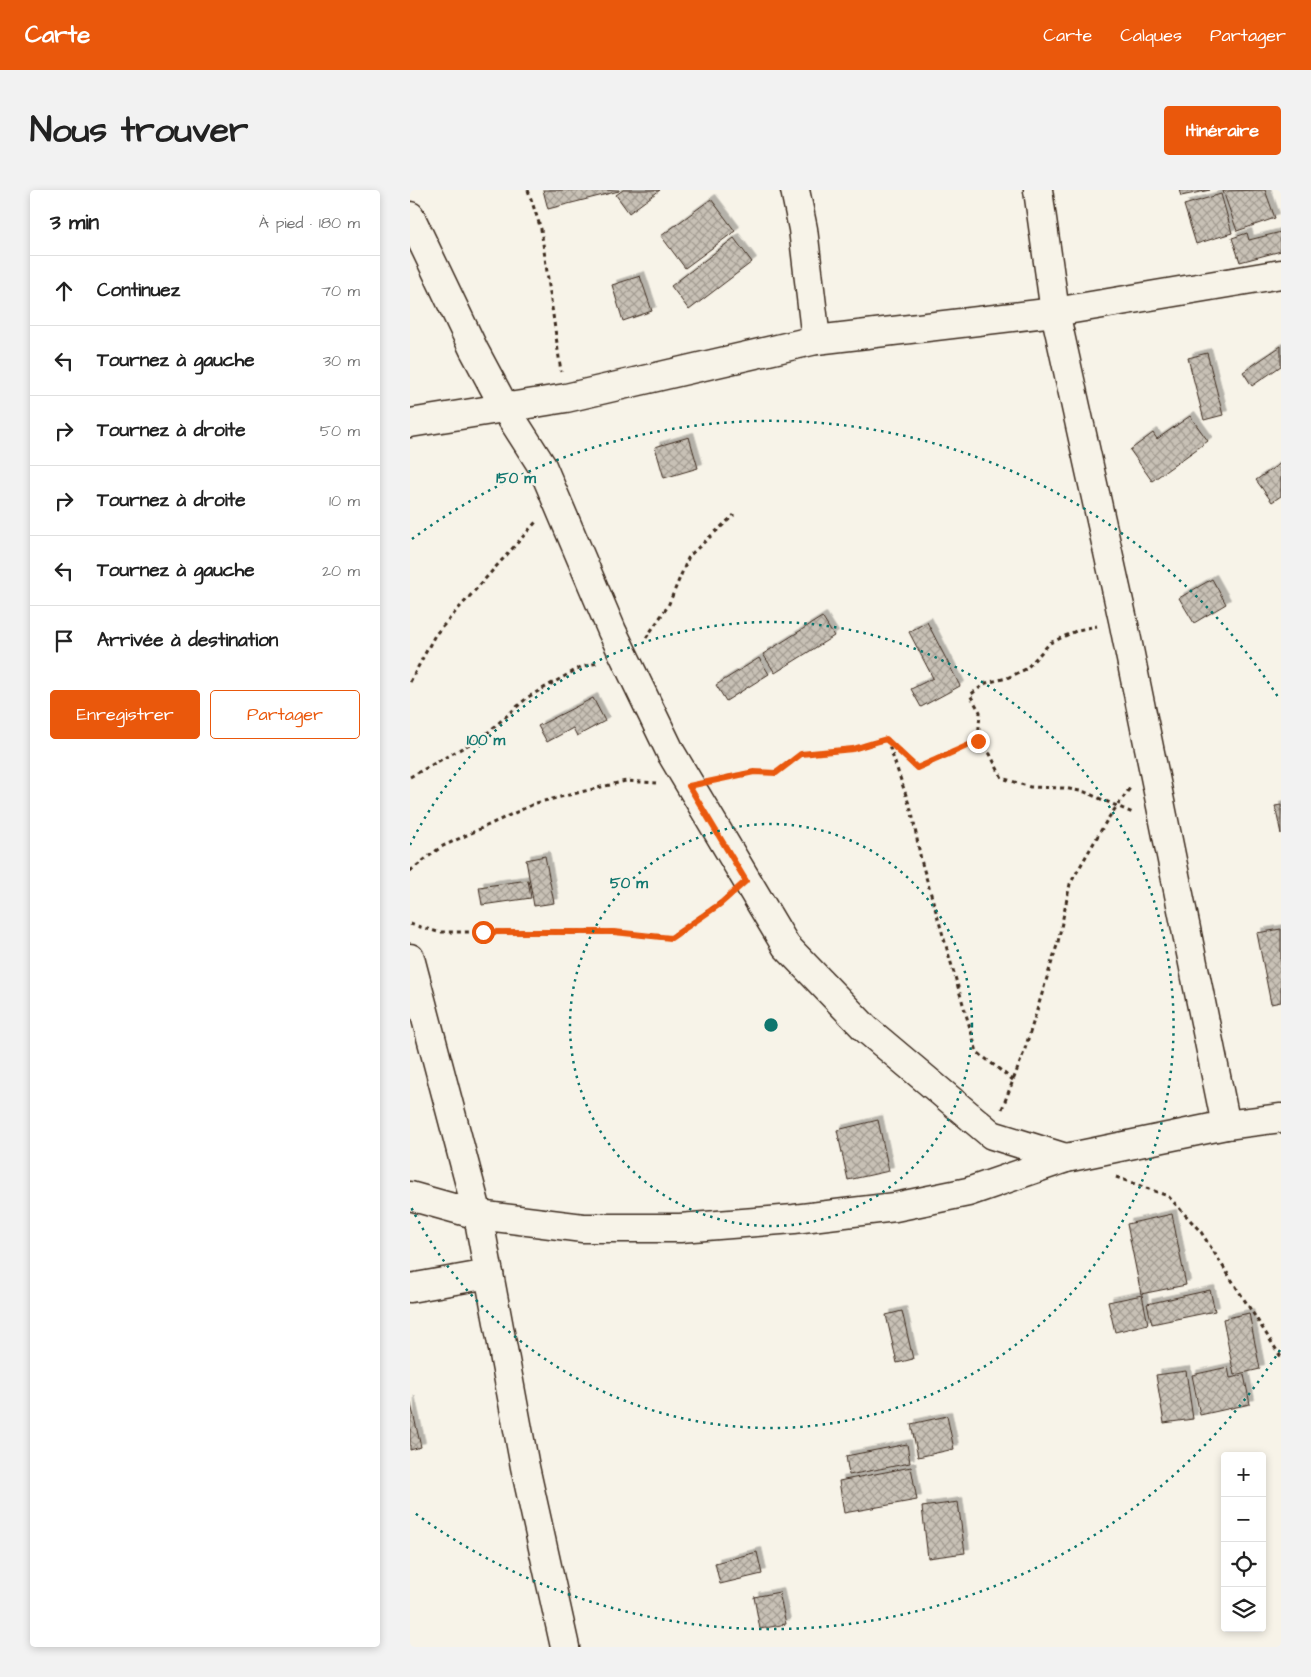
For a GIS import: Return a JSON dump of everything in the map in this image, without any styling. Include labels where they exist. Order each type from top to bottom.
[{"type":"street","points":[[795,190],[803,229],[816,340]]},
{"type":"street","points":[[1038,190],[1055,312],[1123,620],[1226,1125]]},
{"type":"street","points":[[410,216],[474,350],[505,408],[542,466],[628,664],[671,754],[786,946],[866,1029],[992,1135],[1066,1158]]},
{"type":"street","points":[[410,423],[566,398],[816,340],[1055,312],[1281,274]]},
{"type":"street","points":[[410,958],[478,1215],[525,1467],[565,1647]]},
{"type":"street","points":[[410,1196],[478,1215],[584,1228],[680,1228],[794,1219],[895,1207],[968,1192],[1066,1158],[1226,1125],[1281,1118]]},
{"type":"street","points":[[410,1288],[489,1274]]},
{"type":"path","points":[[528,190],[540,229],[566,398]]},
{"type":"path","points":[[410,682],[435,635],[557,500]]},
{"type":"path","points":[[410,777],[433,766],[484,736],[528,697],[581,667],[628,664],[668,606],[689,556],[734,515]]},
{"type":"path","points":[[1123,620],[1078,630],[1050,644],[1026,669],[1007,678],[986,683],[970,695],[980,712],[978,741],[990,754],[1002,778],[1030,787],[1064,788],[1085,792],[1138,815],[1163,818]]},
{"type":"path","points":[[886,739],[917,768],[978,741]]},
{"type":"path","points":[[410,871],[441,848],[536,803],[626,781],[689,786],[754,772],[776,773],[801,754],[853,749],[886,739]]},
{"type":"path","points":[[886,739],[912,814],[921,860],[977,1052],[1013,1080]]},
{"type":"path","points":[[992,1135],[1013,1080],[1058,942],[1070,884],[1117,806],[1132,785]]},
{"type":"path","points":[[410,924],[438,932],[614,932],[671,938],[720,904],[746,881]]},
{"type":"path","points":[[1112,1175],[1168,1196],[1201,1232],[1281,1358]]},
{"type":"building","points":[[543,190],[619,190],[619,191],[548,209]]},
{"type":"building","points":[[623,190],[660,190],[629,213],[616,195]]},
{"type":"building","points":[[1179,190],[1210,190],[1181,196]]},
{"type":"building","points":[[1265,190],[1275,218],[1237,231],[1223,191]]},
{"type":"building","points":[[1221,194],[1232,233],[1196,244],[1184,205]]},
{"type":"building","points":[[711,199],[735,231],[685,268],[661,236]]},
{"type":"building","points":[[1281,232],[1281,251],[1240,262],[1232,238],[1247,233],[1249,240]]},
{"type":"building","points":[[734,238],[752,262],[689,310],[671,286]]},
{"type":"building","points":[[640,276],[652,311],[623,321],[612,285]]},
{"type":"building","points":[[1281,346],[1281,366],[1252,386],[1243,372]]},
{"type":"building","points":[[1207,353],[1223,415],[1204,420],[1188,358]]},
{"type":"building","points":[[1190,416],[1208,441],[1152,481],[1130,450],[1153,433],[1157,439]]},
{"type":"building","points":[[689,437],[698,468],[664,478],[655,447]]},
{"type":"building","points":[[1281,463],[1281,496],[1272,502],[1256,480]]},
{"type":"building","points":[[1212,579],[1226,604],[1194,623],[1179,598]]},
{"type":"building","points":[[822,617],[834,636],[775,673],[763,654]]},
{"type":"building","points":[[927,622],[960,686],[921,707],[911,689],[933,678],[909,632]]},
{"type":"building","points":[[759,658],[769,674],[726,701],[716,685]]},
{"type":"building","points":[[593,698],[605,721],[577,736],[573,728],[547,742],[538,726]]},
{"type":"building","points":[[1281,805],[1281,834],[1275,806]]},
{"type":"building","points":[[545,856],[554,903],[534,906],[526,860]]},
{"type":"building","points":[[528,880],[531,898],[482,905],[479,887]]},
{"type":"building","points":[[1281,929],[1281,1002],[1271,1004],[1257,933]]},
{"type":"building","points":[[878,1120],[889,1171],[848,1180],[837,1130]]},
{"type":"building","points":[[1172,1214],[1186,1285],[1141,1294],[1127,1224]]},
{"type":"building","points":[[1210,1290],[1215,1311],[1152,1324],[1147,1304]]},
{"type":"building","points":[[1142,1295],[1148,1324],[1115,1332],[1108,1302]]},
{"type":"building","points":[[902,1311],[913,1359],[897,1363],[886,1315]]},
{"type":"building","points":[[1249,1313],[1260,1369],[1234,1375],[1223,1319]]},
{"type":"building","points":[[1228,1367],[1230,1378],[1244,1375],[1250,1404],[1200,1415],[1192,1375]]},
{"type":"building","points":[[1186,1371],[1193,1419],[1164,1423],[1156,1375]]},
{"type":"building","points":[[410,1400],[421,1447],[410,1450]]},
{"type":"building","points":[[947,1416],[954,1449],[918,1457],[911,1424]]},
{"type":"building","points":[[907,1444],[910,1463],[849,1475],[846,1456]]},
{"type":"building","points":[[911,1467],[917,1500],[844,1513],[839,1481]]},
{"type":"building","points":[[958,1502],[965,1553],[928,1558],[922,1507]]},
{"type":"building","points":[[757,1552],[762,1574],[720,1584],[715,1563]]},
{"type":"building","points":[[779,1592],[786,1624],[760,1629],[754,1597]]},
{"type":"route","points":[[483,932],[614,932],[671,938],[720,904],[746,881],[689,786],[754,772],[776,773],[801,754],[853,749],[886,739],[917,768],[978,741]]}]
